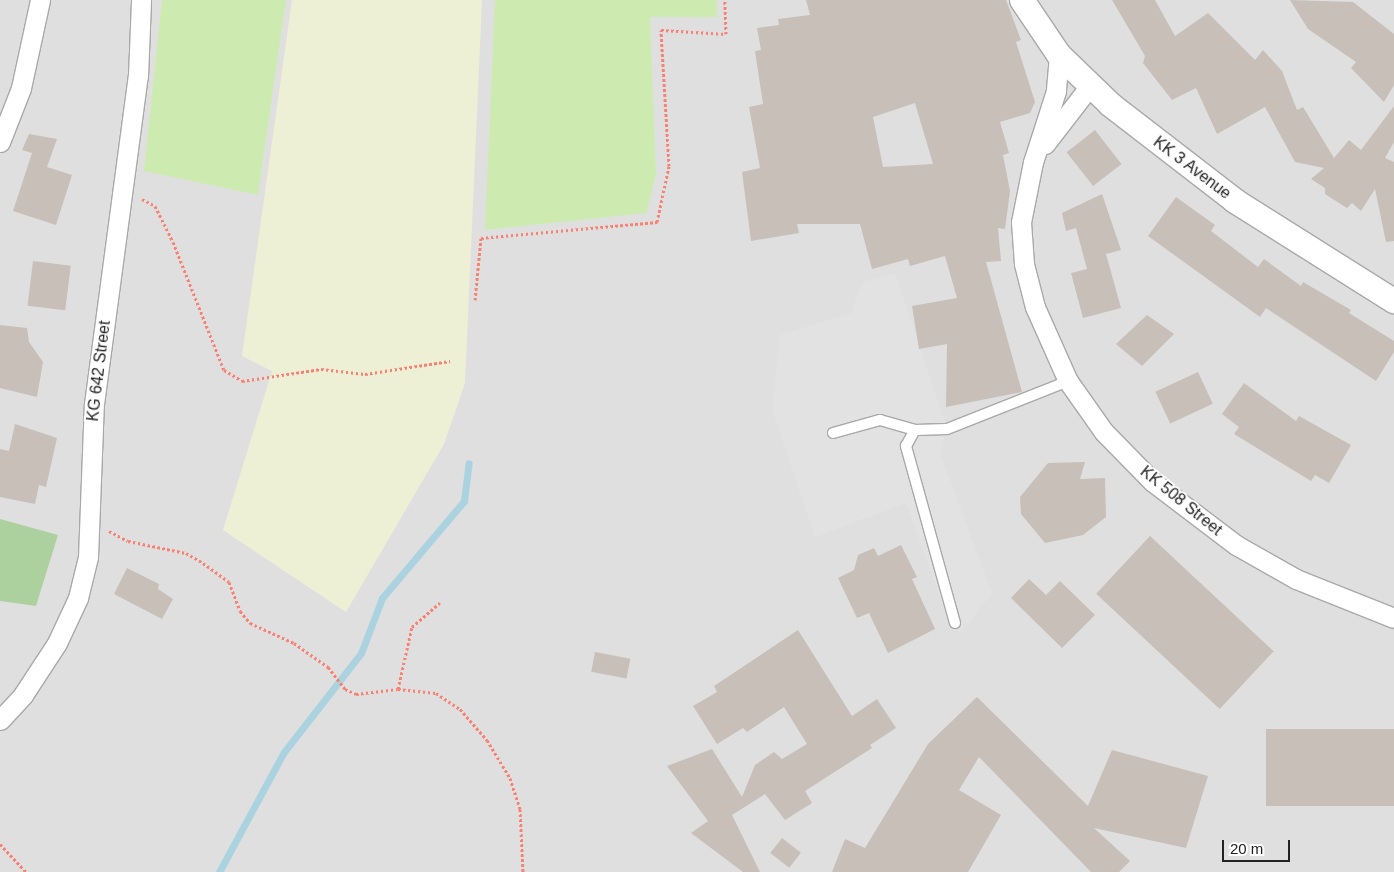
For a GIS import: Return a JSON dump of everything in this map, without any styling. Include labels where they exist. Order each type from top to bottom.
[{"type":"street","points":[[0,142],[21,88],[40,0]]},
{"type":"street","name":"KG 642 Street","points":[[0,720],[23,695],[57,643],[78,598],[88,557],[94,404],[138,76],[141,0]]},
{"type":"street","name":"KK 3 Avenue","points":[[1022,0],[1059,55],[1089,87],[1235,200],[1394,301]]},
{"type":"street","name":"KK 508 Street","points":[[1059,55],[1056,91],[1033,162],[1021,222],[1024,264],[1035,307],[1068,381],[1104,432],[1153,482],[1236,545],[1296,580],[1394,618]]},
{"type":"street","name":"KK 508 Street","points":[[1033,162],[1089,87]]},
{"type":"lane","points":[[833,433],[880,420],[915,430],[947,429],[1068,381]]},
{"type":"lane","points":[[915,430],[906,446],[955,623]]},
{"type":"path","points":[[475,300],[481,238],[658,222],[669,166],[661,30],[726,34],[725,0]]},
{"type":"path","points":[[123,190],[154,206],[224,370],[242,380],[321,369],[365,374],[450,361]]},
{"type":"path","points":[[89,520],[128,541],[186,553],[203,563],[229,582],[240,611],[250,623],[294,643],[328,668],[345,690],[356,694],[398,689],[436,693],[460,710],[486,740],[510,778],[520,809],[523,872]]},
{"type":"path","points":[[398,689],[412,627],[440,604]]},
{"type":"path","points":[[0,844],[26,872]]},
{"type":"shaded area","points":[[0,0],[1394,0],[1394,872],[0,872]]},
{"type":"shaded area","points":[[895,273],[947,429],[940,453],[992,593],[962,632],[951,628],[906,503],[815,537],[772,408],[780,335],[851,313],[862,282]]},
{"type":"green space","points":[[162,0],[286,0],[258,195],[144,171]]},
{"type":"green space","points":[[292,0],[482,0],[465,383],[444,444],[346,612],[223,530],[272,371],[242,356]]},
{"type":"green space","points":[[495,0],[717,0],[717,17],[650,17],[656,174],[646,213],[485,230]]},
{"type":"green space","points":[[0,519],[58,535],[36,606],[0,601]]},
{"type":"building","points":[[806,0],[1006,0],[1021,40],[1016,42],[1035,102],[1030,113],[1000,122],[1009,153],[1003,155],[1010,191],[1005,229],[998,228],[1001,261],[986,262],[1022,392],[946,407],[947,344],[919,349],[912,306],[957,298],[945,256],[910,266],[908,259],[872,269],[860,224],[797,224],[799,233],[751,241],[742,172],[760,168],[749,107],[763,104],[755,51],[761,50],[757,28],[779,25],[778,19],[810,15]],"holes":[[[915,103],[933,164],[883,167],[873,117]]]},
{"type":"building","points":[[1112,0],[1155,0],[1175,36],[1208,13],[1255,60],[1263,50],[1282,71],[1297,110],[1303,107],[1334,158],[1349,140],[1361,150],[1394,106],[1394,142],[1385,158],[1394,162],[1394,241],[1386,242],[1375,189],[1361,211],[1352,203],[1347,208],[1325,194],[1325,188],[1311,179],[1324,168],[1295,162],[1265,107],[1217,134],[1196,88],[1172,100],[1143,63],[1145,56]]},
{"type":"building","points":[[1290,0],[1353,2],[1394,34],[1394,85],[1384,102],[1351,68],[1356,62],[1308,29]]},
{"type":"building","points":[[1095,130],[1121,164],[1093,186],[1067,152]]},
{"type":"building","points":[[29,134],[57,139],[47,167],[72,175],[56,225],[13,211],[32,153],[22,150]]},
{"type":"building","points":[[1102,194],[1121,250],[1106,254],[1121,308],[1083,318],[1071,273],[1087,269],[1076,228],[1066,231],[1062,213]]},
{"type":"building","points":[[1176,197],[1215,225],[1211,231],[1258,267],[1264,259],[1301,286],[1303,282],[1351,310],[1349,313],[1394,341],[1394,352],[1376,381],[1266,308],[1260,317],[1148,236]]},
{"type":"building","points":[[33,261],[71,266],[65,310],[28,306]]},
{"type":"building","points":[[1147,315],[1174,334],[1142,366],[1116,344]]},
{"type":"building","points":[[0,325],[27,328],[29,342],[43,362],[37,397],[0,388]]},
{"type":"building","points":[[1198,372],[1213,404],[1170,424],[1155,392]]},
{"type":"building","points":[[1244,383],[1296,421],[1299,416],[1351,445],[1329,483],[1315,475],[1311,481],[1234,434],[1239,427],[1222,414]]},
{"type":"building","points":[[15,424],[57,438],[46,487],[39,485],[35,504],[0,497],[0,449],[9,451]]},
{"type":"building","points":[[1085,462],[1080,479],[1105,478],[1106,517],[1083,535],[1045,543],[1021,514],[1020,497],[1048,463]]},
{"type":"building","points":[[1150,536],[1274,651],[1220,709],[1096,594]]},
{"type":"building","points":[[901,545],[917,577],[912,579],[935,629],[888,653],[869,613],[857,618],[838,578],[854,570],[858,555],[874,548],[878,556]]},
{"type":"building","points":[[127,568],[159,584],[158,589],[173,599],[162,619],[114,594]]},
{"type":"building","points":[[1029,579],[1046,595],[1060,581],[1095,615],[1062,648],[1011,598]]},
{"type":"building","points":[[798,630],[852,716],[877,699],[896,728],[870,745],[872,748],[805,791],[812,803],[785,820],[765,794],[732,815],[760,872],[743,872],[691,833],[708,821],[667,766],[712,749],[742,797],[755,765],[774,752],[782,759],[807,744],[784,707],[747,732],[743,728],[717,744],[693,706],[717,692],[714,686]]},
{"type":"building","points":[[595,652],[630,659],[627,679],[591,672]]},
{"type":"building","points":[[977,697],[1088,806],[1112,750],[1208,776],[1186,848],[1094,828],[1130,861],[1119,872],[1091,872],[979,757],[959,790],[1001,815],[968,872],[832,872],[845,839],[865,848],[928,744]]},
{"type":"building","points":[[1266,729],[1394,729],[1394,806],[1266,806]]},
{"type":"building","points":[[782,838],[801,853],[789,868],[770,853]]},
{"type":"waterway","points":[[219,872],[284,752],[361,653],[382,598],[464,501],[469,463]]}]
